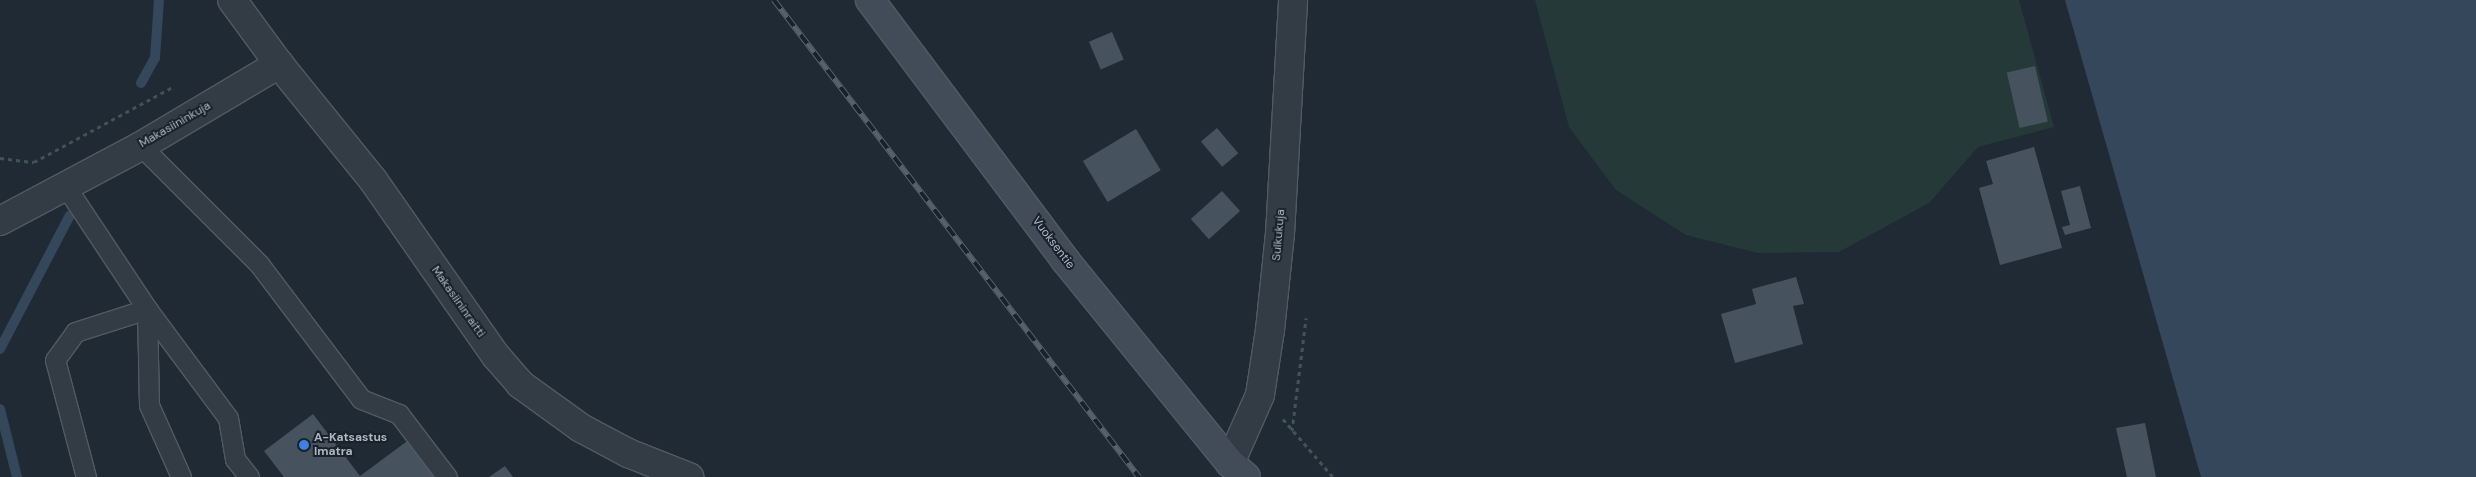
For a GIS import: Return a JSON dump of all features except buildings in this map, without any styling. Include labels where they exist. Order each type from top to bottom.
[{"type":"street","points":[[232,0],[279,64]]},
{"type":"street","name":"Vuoksentie","points":[[870,0],[1065,260],[1238,470]]},
{"type":"street","name":"Sulkukuja","points":[[1238,470],[1260,395],[1280,234],[1293,0]]},
{"type":"street","name":"Makasiininkuja","points":[[0,221],[141,146],[279,64]]},
{"type":"street","name":"Makasiininraitti","points":[[279,64],[373,180],[496,356],[520,384],[581,428],[628,453],[689,477]]},
{"type":"lane","points":[[141,146],[259,264],[361,399],[399,414],[447,477]]},
{"type":"lane","points":[[66,187],[147,310],[228,418],[236,459],[249,477]]},
{"type":"lane","points":[[86,477],[55,360],[75,332],[147,310]]},
{"type":"lane","points":[[147,310],[150,405],[181,477]]},
{"type":"path","points":[[0,158],[34,162],[173,87]]},
{"type":"path","points":[[1260,395],[1332,477]]},
{"type":"green space","points":[[1535,0],[2019,0],[2054,127],[1978,147],[1929,203],[1839,252],[1758,253],[1686,235],[1616,190],[1569,127]]},
{"type":"water","points":[[2065,0],[2476,0],[2476,477],[2201,477]]},
{"type":"waterway","points":[[141,83],[155,58],[159,0]]},
{"type":"waterway","points":[[0,349],[70,215]]},
{"type":"waterway","points":[[0,409],[17,477]]},
{"type":"railway","points":[[774,0],[1139,477]]},
{"type":"place","name":"A-Katsastus Imatra","points":[[304,445]]}]
